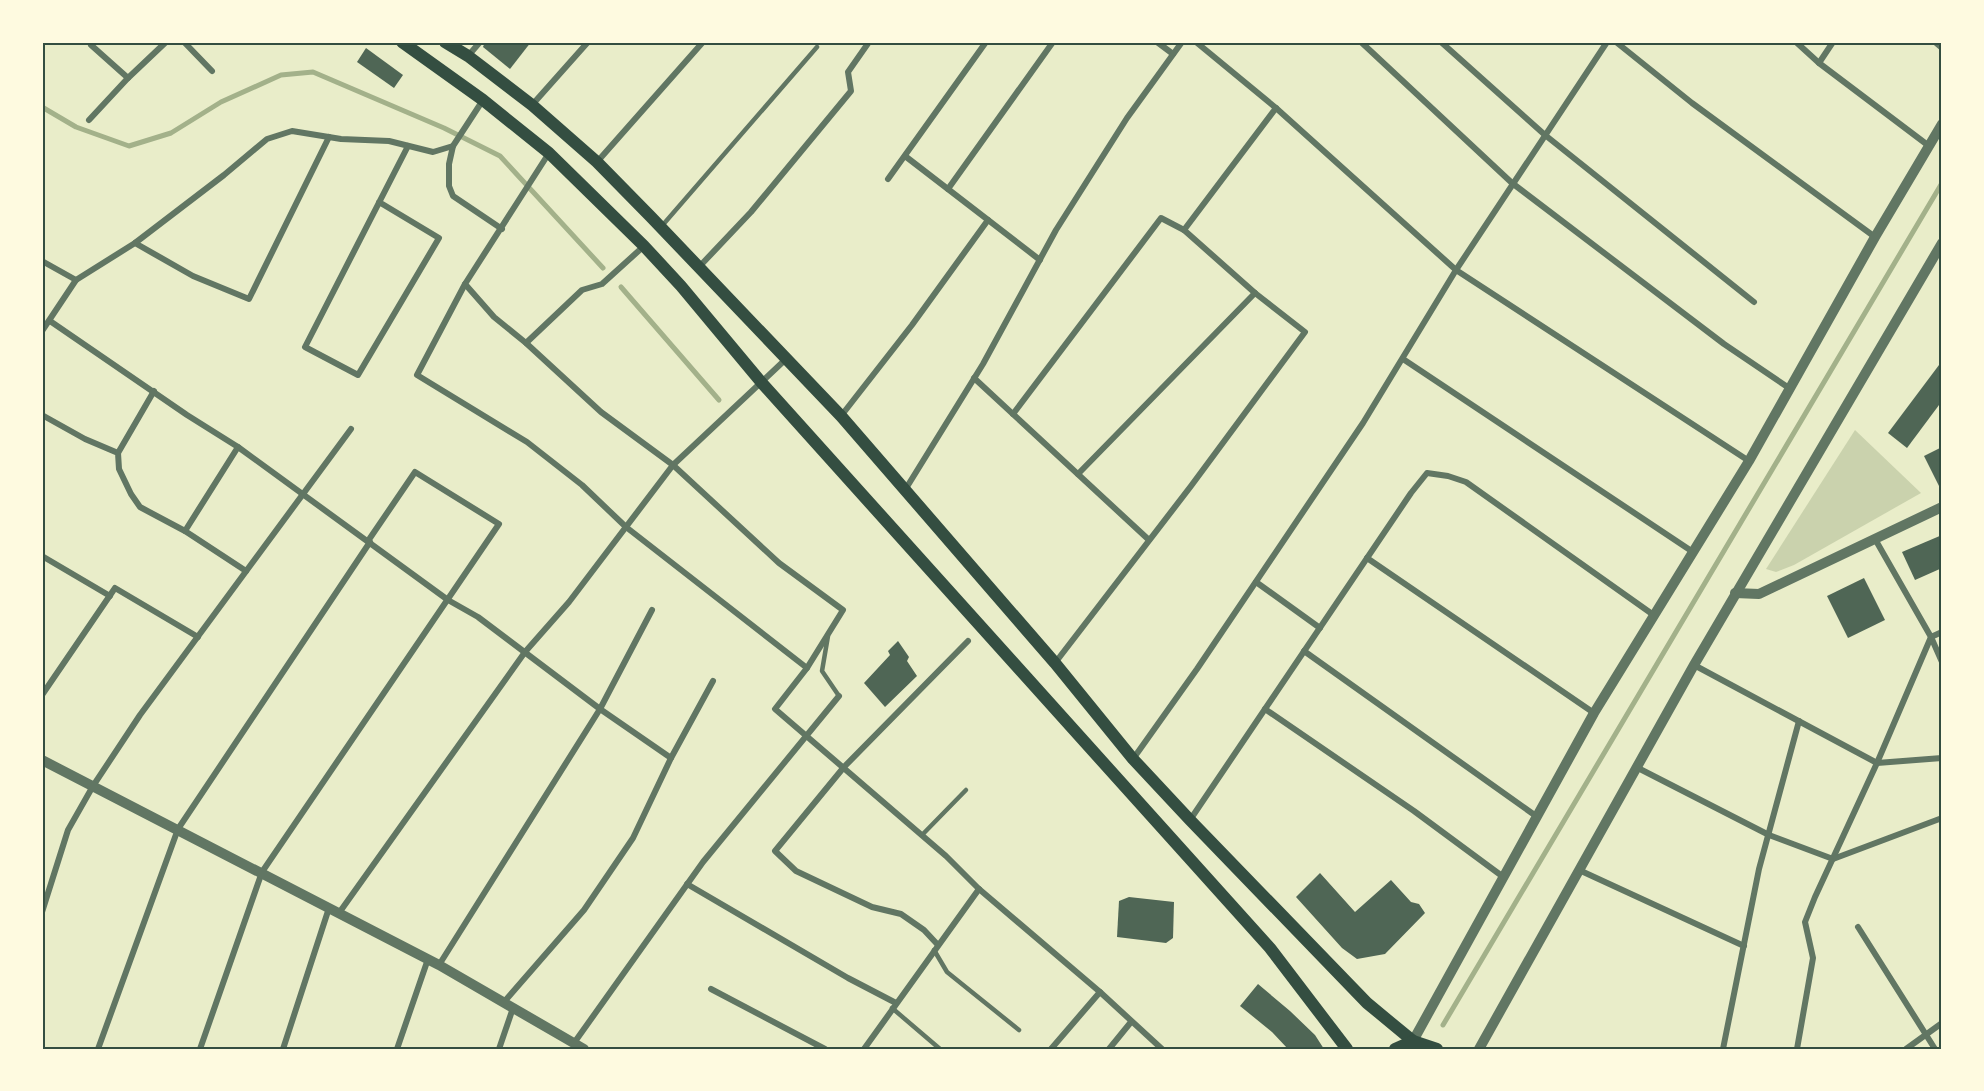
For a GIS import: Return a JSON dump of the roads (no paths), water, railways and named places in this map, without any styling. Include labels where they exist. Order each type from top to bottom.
[{"type":"main road","points":[[402,42],[483,100],[549,153],[644,246],[681,286],[761,382],[1270,948],[1347,1049]]},
{"type":"main road","points":[[445,42],[468,56],[532,105],[597,162],[841,416],[1055,663],[1133,759],[1190,820],[1367,1003],[1413,1041],[1437,1049]]},
{"type":"main road","points":[[1395,1049],[1413,1041]]},
{"type":"street","points":[[89,120],[166,42]]},
{"type":"street","points":[[184,42],[212,71]]},
{"type":"street","points":[[468,56],[480,42]]},
{"type":"street","points":[[532,105],[588,42]]},
{"type":"street","points":[[597,162],[703,42]]},
{"type":"street","points":[[699,267],[751,213],[851,91],[848,72],[869,42]]},
{"type":"street","points":[[888,179],[986,42]]},
{"type":"street","points":[[948,189],[1053,42]]},
{"type":"street","points":[[1157,42],[1173,54]]},
{"type":"street","points":[[905,490],[974,378],[1040,260],[1127,118],[1182,42]]},
{"type":"street","points":[[1196,42],[1276,108],[1456,270],[1749,461]]},
{"type":"street","points":[[1360,42],[1512,183],[1724,344],[1789,388]]},
{"type":"street","points":[[1441,42],[1545,135],[1754,302]]},
{"type":"street","points":[[1133,759],[1256,582],[1403,359],[1456,270],[1512,183],[1607,42]]},
{"type":"street","points":[[1616,42],[1692,103],[1875,237]]},
{"type":"street","points":[[1796,42],[1819,63],[1929,146]]},
{"type":"street","points":[[1819,63],[1833,42]]},
{"type":"street","points":[[1935,42],[1942,48]]},
{"type":"street","points":[[91,45],[128,78]]},
{"type":"street","points":[[483,100],[454,144],[449,164],[449,186],[453,196],[502,229]]},
{"type":"street","points":[[1184,230],[1276,108]]},
{"type":"street","points":[[1413,1041],[1594,713],[1749,461],[1875,237],[1942,124]]},
{"type":"street","points":[[42,331],[76,280],[135,243],[267,139],[292,131],[329,137],[389,141],[433,152],[454,144]]},
{"type":"street","points":[[135,243],[193,276],[249,299],[329,137]]},
{"type":"street","points":[[379,202],[439,238],[357,375],[305,346],[379,202],[408,146]]},
{"type":"street","points":[[549,153],[502,229],[478,262],[417,375],[528,442],[582,485],[626,527],[807,668]]},
{"type":"street","points":[[905,156],[1040,260]]},
{"type":"street","points":[[1013,414],[1161,218],[1184,230],[1255,293],[1305,332],[1055,663]]},
{"type":"street","points":[[841,416],[912,325],[988,220]]},
{"type":"street","points":[[1479,1049],[1735,593],[1942,243]]},
{"type":"street","points":[[526,343],[582,290],[602,284],[644,246]]},
{"type":"street","points":[[42,261],[76,280]]},
{"type":"street","points":[[465,284],[494,317],[526,343],[601,412],[673,465],[779,563],[843,610],[807,668],[775,709],[922,835],[979,889],[1100,992],[1162,1049]]},
{"type":"street","points":[[1078,474],[1255,293]]},
{"type":"street","points":[[50,321],[187,415],[238,447],[448,600],[478,617],[600,709],[671,758]]},
{"type":"street","points":[[283,1049],[334,910],[525,652],[569,602],[673,465],[786,359]]},
{"type":"street","points":[[1403,359],[1693,552]]},
{"type":"street","points":[[974,378],[1149,540]]},
{"type":"street","points":[[154,391],[118,453],[119,469],[131,494],[140,507],[185,531],[246,571]]},
{"type":"street","points":[[42,415],[85,439],[118,453]]},
{"type":"street","points":[[42,912],[68,830],[93,786],[140,715],[351,429]]},
{"type":"street","points":[[185,531],[238,447]]},
{"type":"street","points":[[98,1049],[178,829],[415,472],[499,524],[262,872],[200,1049]]},
{"type":"street","points":[[1190,820],[1411,493],[1427,473],[1466,482],[1655,616]]},
{"type":"street","points":[[1735,593],[1759,594],[1942,507]]},
{"type":"street","points":[[1875,539],[1931,637],[1942,662]]},
{"type":"street","points":[[42,556],[110,596]]},
{"type":"street","points":[[1367,558],[1594,713]]},
{"type":"street","points":[[1256,582],[1320,628]]},
{"type":"street","points":[[42,695],[115,588],[198,637]]},
{"type":"street","points":[[439,965],[600,709],[652,610]]},
{"type":"street","points":[[1797,1049],[1813,958],[1805,922],[1931,637],[1942,632]]},
{"type":"street","points":[[936,947],[924,930],[901,914],[872,907],[796,871],[775,851],[844,767],[968,641]]},
{"type":"street","points":[[1304,651],[1536,816]]},
{"type":"street","points":[[1694,665],[1877,763],[1942,758]]},
{"type":"street","points":[[499,1049],[509,1005],[584,910],[633,838],[671,758],[712,681]]},
{"type":"street","points":[[574,1043],[687,884],[839,696]]},
{"type":"street","points":[[1266,709],[1414,811],[1502,876]]},
{"type":"street","points":[[1723,1049],[1759,869],[1799,721]]},
{"type":"street","points":[[42,760],[428,959],[584,1049]]},
{"type":"street","points":[[1636,767],[1768,835],[1833,859],[1942,818]]},
{"type":"street","points":[[1579,870],[1744,946]]},
{"type":"street","points":[[687,884],[894,1006]]},
{"type":"street","points":[[864,1049],[979,889]]},
{"type":"street","points":[[1858,927],[1935,1049]]},
{"type":"street","points":[[397,1049],[428,959]]},
{"type":"street","points":[[711,989],[825,1049]]},
{"type":"street","points":[[1051,1049],[1100,992]]},
{"type":"street","points":[[1109,1049],[1131,1022]]},
{"type":"street","points":[[1906,1049],[1942,1023]]},
{"type":"lane","points":[[661,227],[817,48]]},
{"type":"lane","points":[[829,633],[822,671],[839,696]]},
{"type":"lane","points":[[922,835],[966,790]]},
{"type":"lane","points":[[936,947],[947,972],[1018,1030]]},
{"type":"lane","points":[[894,1006],[940,1049]]},
{"type":"waterway","points":[[42,107],[76,127],[129,146],[171,133],[221,102],[281,75],[313,72],[444,128],[500,156],[603,268]]},
{"type":"waterway","points":[[1443,1025],[1942,183]]},
{"type":"waterway","points":[[621,287],[719,400]]}]
